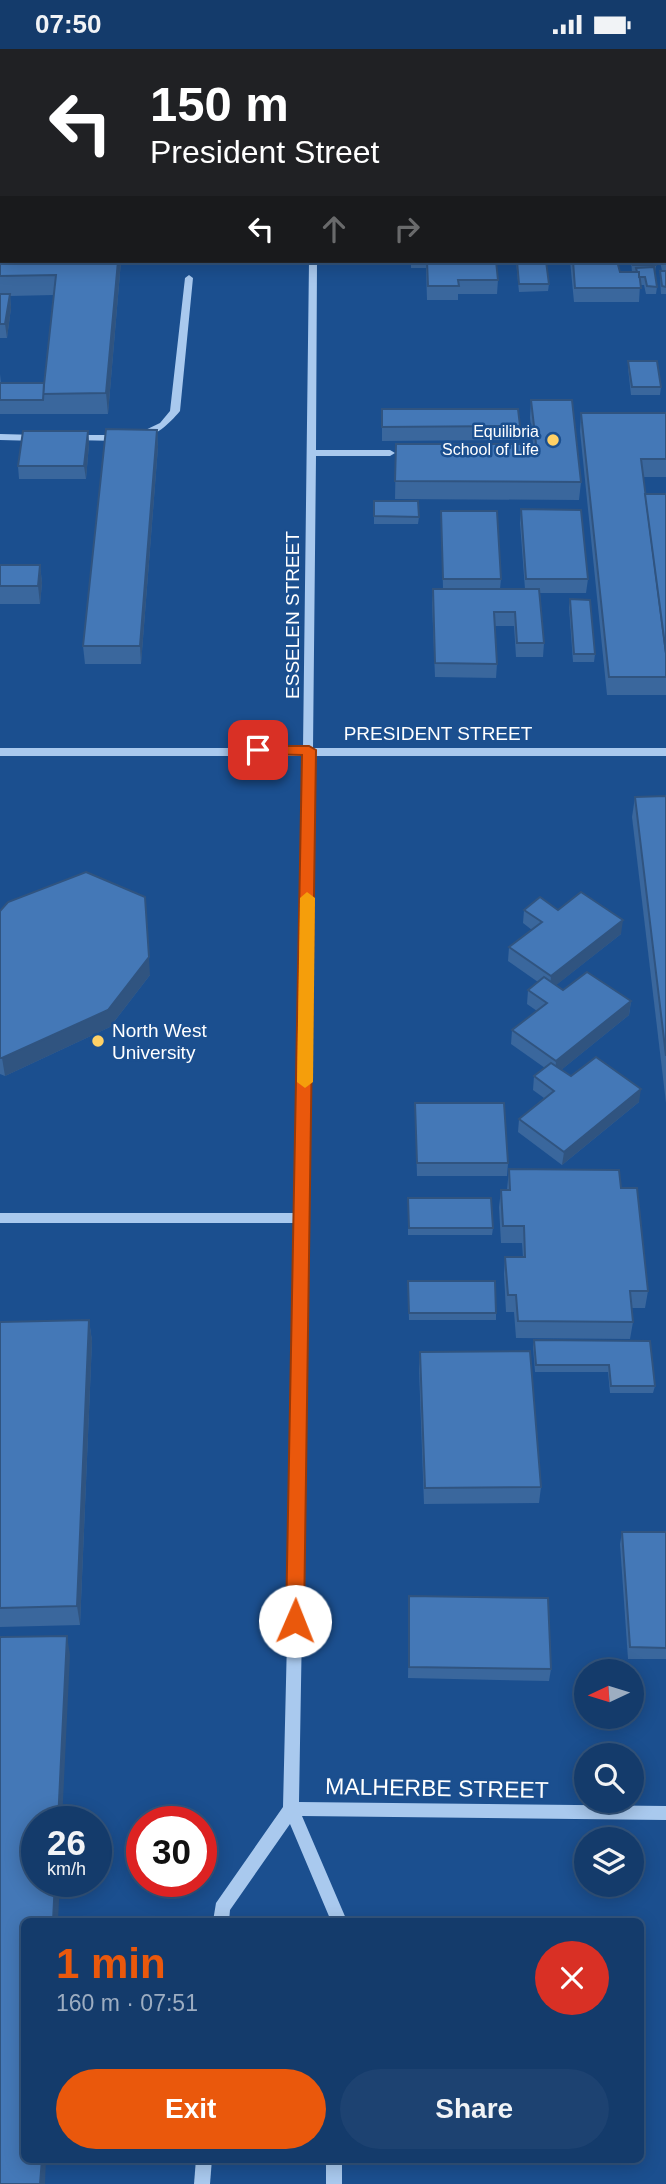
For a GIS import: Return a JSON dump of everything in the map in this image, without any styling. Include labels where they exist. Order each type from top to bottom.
[{"type":"street","name":"ESSELEN STREET","points":[[291,1809],[303,1218],[313,263]]},
{"type":"street","points":[[66,438],[137,436],[163,425],[175,411],[189,278]]},
{"type":"street","points":[[0,437],[53,438]]},
{"type":"street","name":"PRESIDENT STREET","points":[[0,751],[666,752]]},
{"type":"street","points":[[0,1218],[303,1218]]},
{"type":"street","points":[[222,1918],[222,1908],[291,1809]]},
{"type":"street","points":[[291,1809],[338,1918]]},
{"type":"street","name":"MALHERBE STREET","points":[[291,1809],[666,1814]]},
{"type":"street","points":[[202,2184],[204,2163]]},
{"type":"street","points":[[334,2163],[334,2184]]},
{"type":"lane","points":[[310,453],[390,453]]},
{"type":"building","points":[[0,263],[118,263],[106,393],[43,394],[56,275],[0,276]]},
{"type":"building","points":[[427,263],[496,263],[498,280],[458,280],[459,286],[428,286]]},
{"type":"building","points":[[517,263],[546,263],[549,284],[519,284]]},
{"type":"building","points":[[573,263],[618,263],[620,272],[639,272],[641,288],[575,288]]},
{"type":"building","points":[[632,263],[656,263],[656,265]]},
{"type":"building","points":[[654,267],[657,287],[647,286],[645,277],[639,277],[636,268]]},
{"type":"building","points":[[660,271],[666,271],[666,287],[662,286]]},
{"type":"building","points":[[0,294],[10,294],[5,324],[0,324]]},
{"type":"building","points":[[628,361],[657,361],[661,387],[632,387]]},
{"type":"building","points":[[0,383],[44,383],[43,400],[0,400]]},
{"type":"building","points":[[531,400],[572,400],[581,482],[395,481],[396,444],[521,444],[522,452],[537,452]]},
{"type":"building","points":[[382,409],[518,409],[520,426],[382,427]]},
{"type":"building","points":[[581,413],[666,413],[666,459],[641,459],[666,653],[666,677],[609,677]]},
{"type":"building","points":[[106,429],[157,430],[140,646],[83,646]]},
{"type":"building","points":[[23,431],[88,431],[84,466],[18,466]]},
{"type":"building","points":[[645,494],[666,494],[666,653]]},
{"type":"building","points":[[374,501],[418,501],[419,517],[374,516]]},
{"type":"building","points":[[521,509],[581,510],[588,579],[526,579]]},
{"type":"building","points":[[441,511],[497,511],[501,579],[443,579]]},
{"type":"building","points":[[0,565],[40,565],[38,586],[0,586]]},
{"type":"building","points":[[433,589],[539,589],[544,643],[517,643],[515,612],[494,612],[497,664],[435,663]]},
{"type":"building","points":[[570,599],[590,600],[595,654],[574,654]]},
{"type":"building","points":[[666,796],[666,1056],[635,797]]},
{"type":"building","points":[[86,872],[145,897],[149,957],[108,1010],[0,1058],[0,911],[8,902]]},
{"type":"building","points":[[581,892],[623,920],[551,976],[509,947],[542,922],[524,910],[540,897],[558,910]]},
{"type":"building","points":[[587,972],[631,1001],[556,1061],[512,1030],[547,1003],[528,990],[544,977],[563,990]]},
{"type":"building","points":[[596,1057],[641,1089],[564,1152],[519,1119],[554,1091],[534,1076],[551,1063],[571,1076]]},
{"type":"building","points":[[415,1103],[504,1103],[508,1163],[417,1163]]},
{"type":"building","points":[[509,1169],[619,1170],[621,1188],[637,1188],[648,1291],[630,1291],[633,1322],[518,1321],[516,1295],[508,1295],[505,1257],[525,1257],[524,1226],[503,1226],[501,1190],[510,1190]]},
{"type":"building","points":[[408,1198],[491,1198],[493,1228],[409,1228]]},
{"type":"building","points":[[408,1281],[495,1281],[496,1313],[409,1313]]},
{"type":"building","points":[[89,1320],[77,1606],[0,1608],[0,1322]]},
{"type":"building","points":[[534,1340],[650,1341],[655,1386],[611,1386],[609,1365],[536,1365]]},
{"type":"building","points":[[530,1351],[541,1487],[425,1488],[420,1352]]},
{"type":"building","points":[[622,1532],[666,1532],[666,1648],[630,1647]]},
{"type":"building","points":[[409,1596],[548,1598],[551,1669],[409,1667]]},
{"type":"building","points":[[67,1636],[59,1806],[21,1806],[21,1897],[54,1897],[53,1918],[21,1918],[21,2163],[42,2163],[40,2184],[0,2184],[0,1637]]},
{"type":"slow traffic","points":[[305,1082],[307,898]]},
{"type":"place","name":"Equilibria School of Life","points":[[553,440]]},
{"type":"place","name":"North West University","points":[[98,1041]]},
{"type":"route","points":[[258,750],[309,750],[295,1621]]}]
